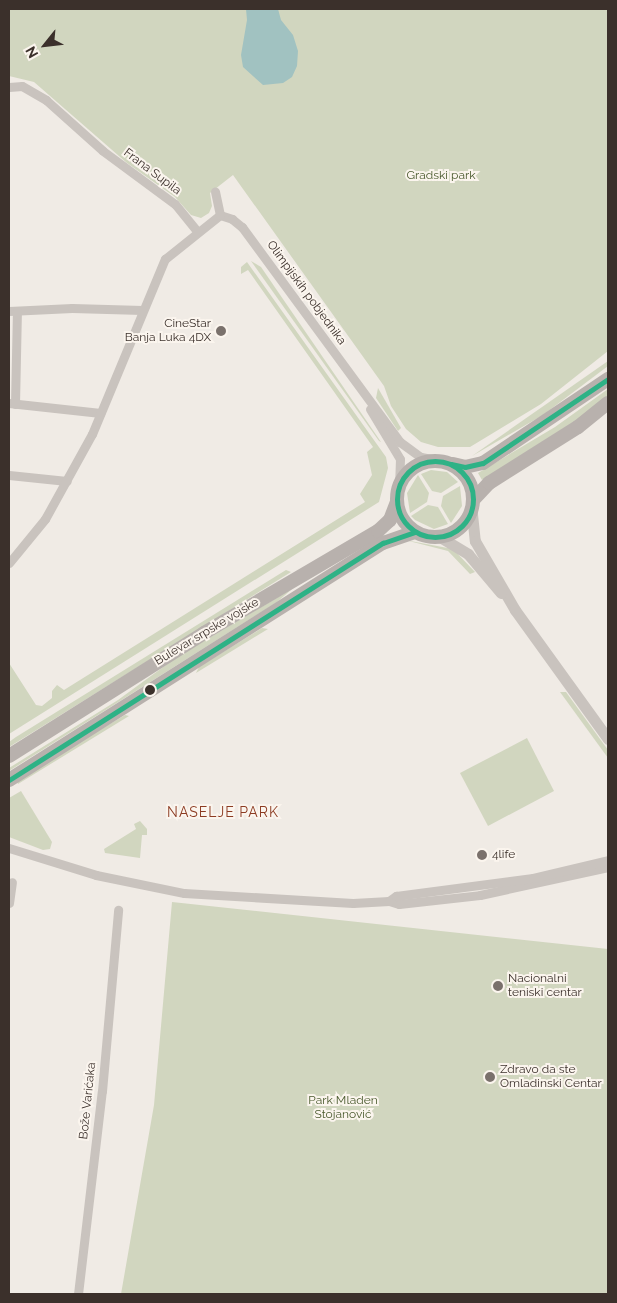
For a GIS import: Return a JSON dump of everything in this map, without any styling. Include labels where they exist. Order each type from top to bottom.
[{"type":"main road","name":"Bulevar srpske vojske","points":[[9,756],[204,633],[378,531],[390,520],[397,502],[399,487],[414,467],[447,463],[465,467],[483,463],[608,379]]},
{"type":"main road","points":[[474,499],[483,487],[578,427],[608,403]]},
{"type":"main road","points":[[440,537],[457,531],[472,514],[474,499],[468,478],[447,463]]},
{"type":"main road","points":[[397,502],[403,520],[415,532]]},
{"type":"main road","name":"Bulevar srpske vojske","points":[[9,780],[383,542],[415,532],[440,537]]},
{"type":"street","name":"Frana Supila","points":[[9,87],[22,86],[46,100],[103,150],[175,204],[197,231]]},
{"type":"street","points":[[9,563],[39,526],[67,482],[100,413],[142,310],[165,260],[197,231],[220,215],[215,192]]},
{"type":"street","name":"Olimpijskih pobjednika","points":[[220,215],[232,219],[242,228],[363,396],[406,448],[421,457],[447,463]]},
{"type":"street","points":[[100,413],[12,403],[13,311],[72,308],[142,310]]},
{"type":"street","name":"Olimpijskih pobjednika","points":[[363,396],[400,459],[399,487]]},
{"type":"street","points":[[9,476],[67,482]]},
{"type":"street","points":[[472,514],[475,541],[515,610]]},
{"type":"street","points":[[440,537],[468,554],[515,610],[608,739]]},
{"type":"street","points":[[9,848],[96,875],[184,893],[353,903],[389,901],[399,904],[480,894],[608,867]]},
{"type":"street","points":[[389,901],[396,896],[533,878],[608,860]]},
{"type":"street","points":[[9,903],[12,882]]},
{"type":"street","name":"Bože Varićaka","points":[[78,1294],[102,1091],[118,910]]},
{"type":"green space","name":"Gradski park","points":[[9,9],[608,9],[608,351],[541,404],[470,447],[438,447],[421,442],[406,429],[391,406],[384,386],[233,175],[210,193],[212,206],[209,213],[201,218],[191,215],[175,197],[127,163],[34,82],[9,76]]},
{"type":"green space","points":[[251,261],[261,267],[381,442],[379,441]]},
{"type":"green space","points":[[247,262],[386,457],[388,468],[379,502],[9,734],[9,663],[36,705],[42,706],[52,698],[52,691],[57,685],[64,690],[365,502],[360,494],[372,475],[367,452],[373,447],[248,270],[241,274],[241,267]]},
{"type":"green space","points":[[608,361],[608,366],[543,415],[472,456]]},
{"type":"green space","points":[[378,388],[401,428],[398,431],[376,398]]},
{"type":"green space","points":[[608,389],[608,397],[583,416],[482,480],[478,473],[555,427]]},
{"type":"green space","points":[[431,470],[447,472],[458,482],[441,493],[432,491],[421,474]]},
{"type":"green space","points":[[418,475],[429,493],[427,502],[410,513],[407,493]]},
{"type":"green space","points":[[460,486],[462,506],[451,523],[441,506],[443,496]]},
{"type":"green space","points":[[428,505],[438,507],[448,524],[434,529],[415,520],[411,516]]},
{"type":"green space","points":[[405,540],[453,549],[475,572],[470,574],[448,551]]},
{"type":"green space","points":[[286,570],[291,572],[9,747],[9,742],[16,737]]},
{"type":"green space","points":[[292,589],[277,602],[9,771],[9,768],[118,700],[177,657]]},
{"type":"green space","points":[[262,628],[268,629],[196,673],[199,667]]},
{"type":"green space","points":[[560,692],[566,692],[608,750],[608,758]]},
{"type":"green space","points":[[125,715],[129,716],[18,784],[16,780]]},
{"type":"green space","points":[[527,738],[554,791],[488,826],[460,773]]},
{"type":"green space","points":[[21,791],[52,842],[50,849],[43,850],[9,837],[9,798]]},
{"type":"green space","points":[[140,821],[147,829],[147,835],[142,835],[140,858],[105,853],[104,849],[136,829],[134,824]]},
{"type":"green space","name":"Park Mladen Stojanović","points":[[172,902],[608,949],[608,1294],[121,1294],[154,1105]]},
{"type":"water","points":[[246,9],[278,9],[281,20],[293,35],[298,51],[297,66],[292,77],[283,83],[263,85],[243,67],[241,55],[247,20]]},
{"type":"transit line","points":[[451,464],[465,467],[483,463],[608,379]]},
{"type":"transit line","points":[[428,461],[442,461],[456,467],[467,478],[473,492],[473,499],[470,514],[462,526],[442,537],[428,537],[414,531],[403,520],[397,506],[397,492],[403,478],[414,467],[428,461]]},
{"type":"transit line","points":[[9,780],[383,543],[415,532]]},
{"type":"place","name":"CineStar Banja Luka 4DX","points":[[221,331]]},
{"type":"place","name":"4life","points":[[482,855]]},
{"type":"place","name":"Nacionalni teniski centar","points":[[498,986]]},
{"type":"place","name":"Zdravo da ste Omladinski Centar","points":[[490,1077]]},
{"type":"district","name":"NASELJE PARK","points":[[223,812]]}]
